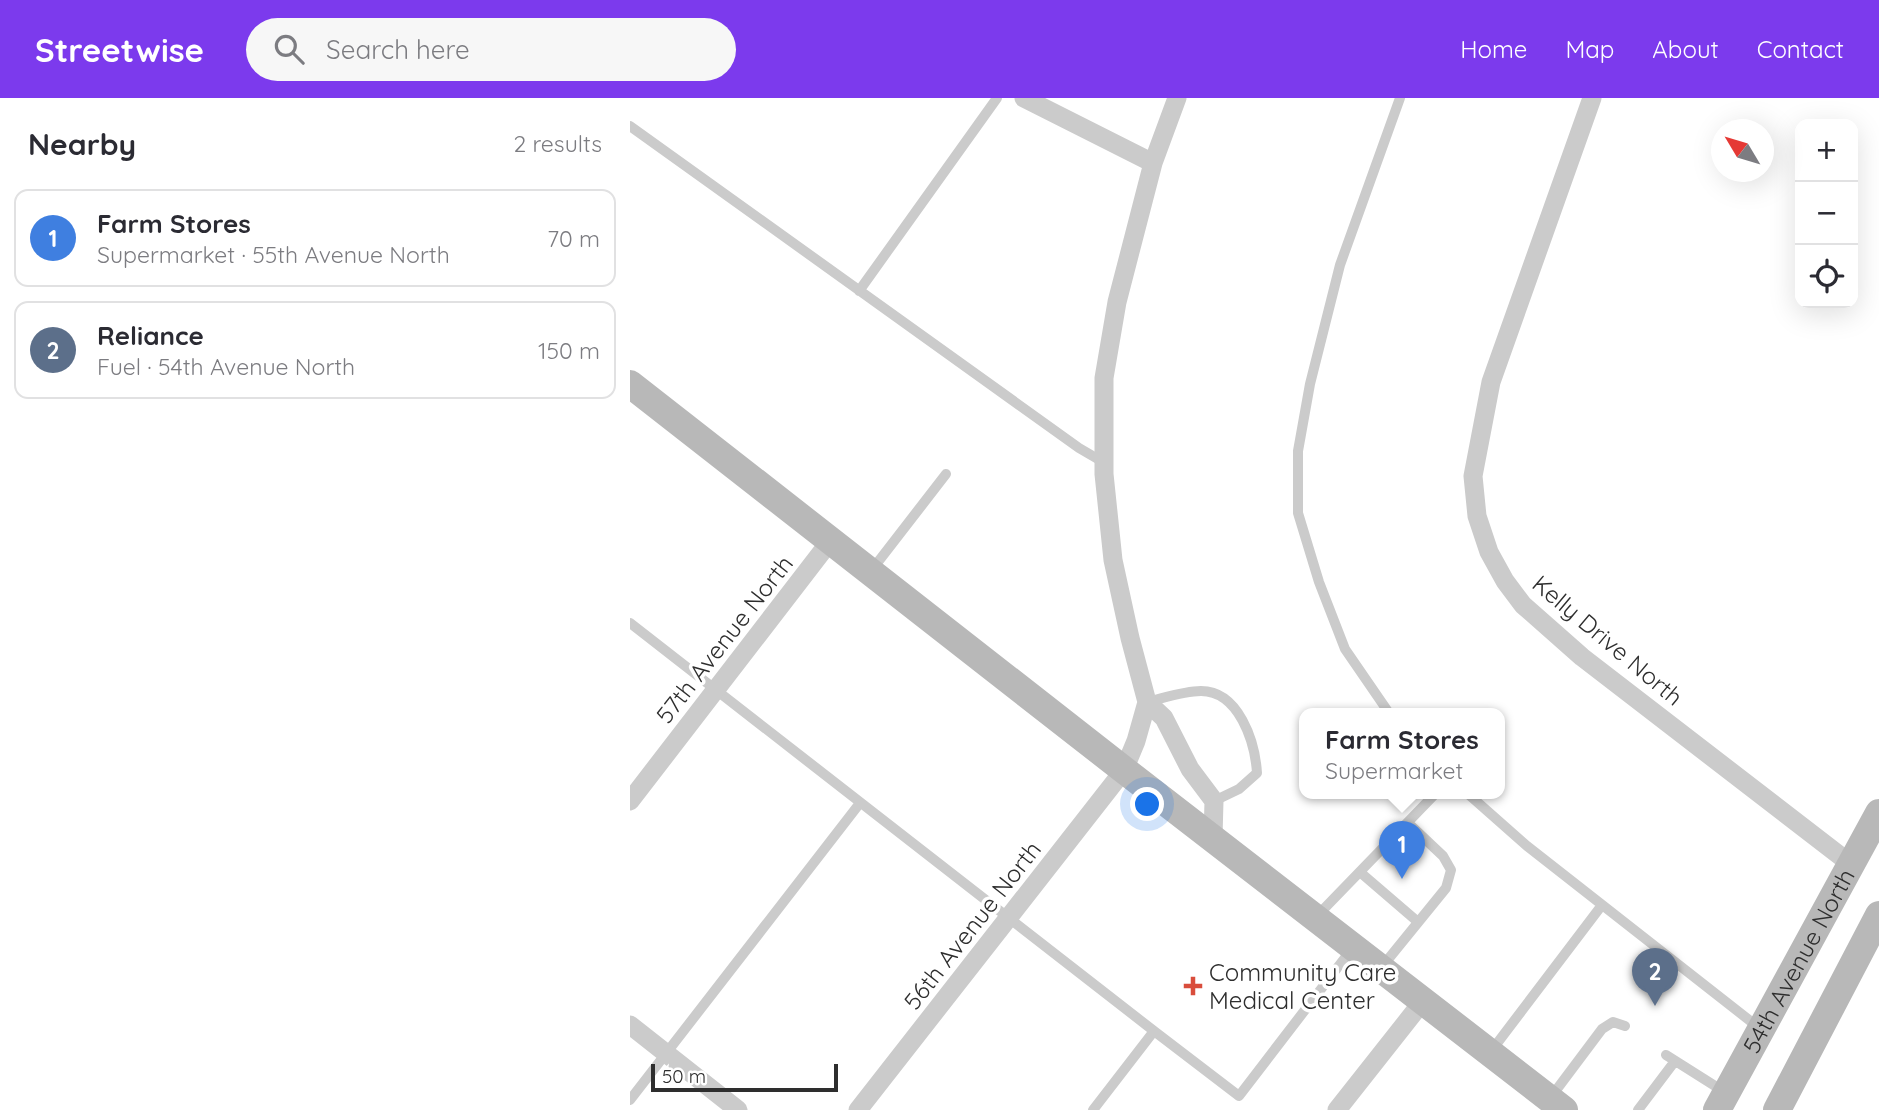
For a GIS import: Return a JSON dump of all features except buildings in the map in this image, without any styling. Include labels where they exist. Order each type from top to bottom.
[{"type":"main road","points":[[630,384],[1557,1104]]},
{"type":"main road","name":"54th Avenue North","points":[[1722,1102],[1879,813]]},
{"type":"main road","name":"54th Avenue North","points":[[1777,1110],[1879,915]]},
{"type":"street","points":[[1024,98],[1153,163]]},
{"type":"street","points":[[1177,98],[1153,163],[1118,302],[1104,379],[1104,463],[1113,561],[1147,702],[1164,718],[1190,769],[1214,801],[1213,837]]},
{"type":"street","name":"Kelly Drive North","points":[[1592,98],[1491,382],[1473,476],[1477,516],[1489,552],[1505,582],[1523,605],[1582,657],[1852,865]]},
{"type":"street","name":"57th Avenue North","points":[[630,800],[831,540]]},
{"type":"street","name":"56th Avenue North","points":[[859,1110],[1124,770],[1147,702]]},
{"type":"street","points":[[1337,1110],[1423,1001]]},
{"type":"street","points":[[630,1025],[738,1110]]},
{"type":"lane","points":[[859,291],[997,98]]},
{"type":"lane","points":[[1386,708],[1345,649],[1319,582],[1298,513],[1298,451],[1310,384],[1340,265],[1401,98]]},
{"type":"lane","points":[[630,125],[1079,448],[1104,463]]},
{"type":"lane","points":[[871,571],[946,474]]},
{"type":"lane","points":[[630,623],[1239,1096],[1353,947]]},
{"type":"lane","points":[[1147,702],[1202,690],[1224,698],[1240,715],[1256,755],[1257,773],[1239,789],[1214,801]]},
{"type":"lane","points":[[1316,918],[1430,799]]},
{"type":"lane","points":[[1473,799],[1517,838],[1761,1030]]},
{"type":"lane","points":[[630,1100],[860,803]]},
{"type":"lane","points":[[1381,968],[1446,888],[1451,870],[1443,856],[1408,823]]},
{"type":"lane","points":[[1361,873],[1418,922]]},
{"type":"lane","points":[[1490,1053],[1602,905]]},
{"type":"lane","points":[[1557,1104],[1602,1029],[1613,1022],[1625,1026]]},
{"type":"lane","points":[[1093,1110],[1154,1031]]},
{"type":"lane","points":[[1637,1110],[1671,1058],[1722,1102]]},
{"type":"place","name":"Farm Stores","points":[[1402,879]]},
{"type":"place","name":"Community Care Medical Center","points":[[1193,986]]},
{"type":"place","name":"Reliance","points":[[1655,1006]]}]
